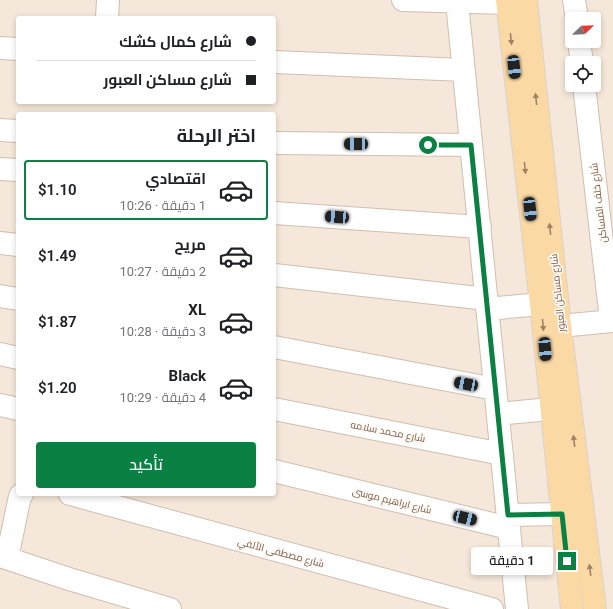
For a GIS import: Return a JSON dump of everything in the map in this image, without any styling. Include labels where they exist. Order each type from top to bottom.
[{"type":"main road","name":"شارع مساكن العبور","points":[[514,1],[550,409],[572,609]]},
{"type":"main road","name":"شارع مساكن العبور","points":[[514,1],[560,326],[595,609]]},
{"type":"street","points":[[107,16],[108,0]]},
{"type":"street","points":[[403,0],[457,2],[514,1]]},
{"type":"street","points":[[574,0],[575,12]]},
{"type":"street","points":[[457,2],[517,609]]},
{"type":"street","points":[[0,48],[16,49]]},
{"type":"street","points":[[276,62],[464,70]]},
{"type":"street","name":"شارع خلف المساكن","points":[[585,92],[612,320]]},
{"type":"street","points":[[0,130],[16,131]]},
{"type":"street","points":[[276,143],[471,145]]},
{"type":"street","points":[[0,169],[16,170]]},
{"type":"street","points":[[276,213],[480,227]]},
{"type":"street","points":[[0,243],[16,245]]},
{"type":"street","points":[[276,274],[487,304],[541,304]]},
{"type":"street","points":[[0,296],[16,299]]},
{"type":"street","points":[[560,326],[612,320]]},
{"type":"street","points":[[276,348],[495,389]]},
{"type":"street","points":[[0,354],[16,358]]},
{"type":"street","points":[[0,404],[16,408]]},
{"type":"street","name":"شارع محمد سلامه","points":[[276,409],[502,454]]},
{"type":"street","points":[[498,414],[550,409]]},
{"type":"street","name":"شارع ابراهيم موسى","points":[[276,471],[509,522],[562,514]]},
{"type":"street","points":[[20,496],[4,557],[170,609]]},
{"type":"street","name":"شارع مصطفى الألفي","points":[[77,496],[492,609]]},
{"type":"shaded area","points":[[0,0],[613,0],[613,609],[0,609]]},
{"type":"route","points":[[428,145],[471,145],[508,515],[562,514],[567,561]]}]
